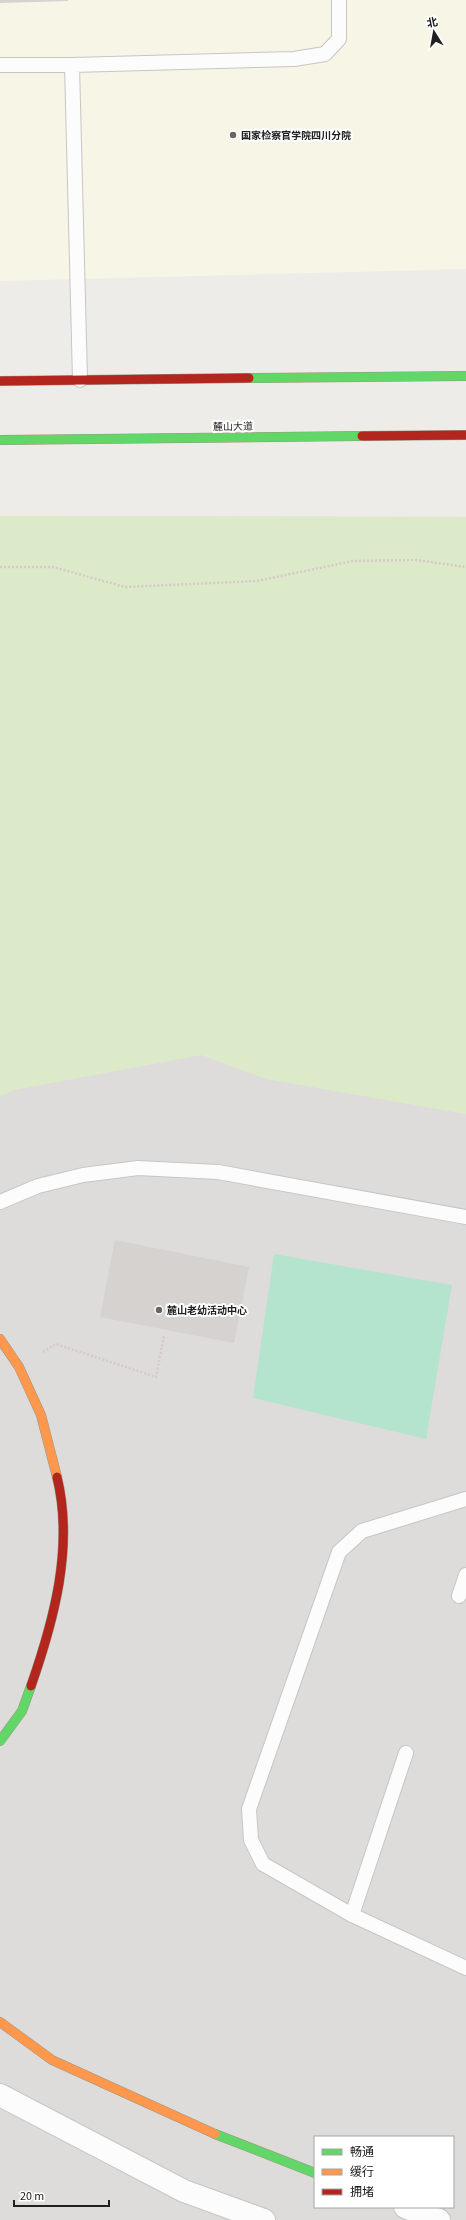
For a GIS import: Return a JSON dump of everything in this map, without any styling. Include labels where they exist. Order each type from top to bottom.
[{"type":"main road","points":[[0,381],[466,376]]},
{"type":"main road","name":"麓山大道","points":[[0,440],[466,435]]},
{"type":"main road","points":[[0,1339],[20,1367],[41,1415],[61,1494],[63,1566],[47,1641],[22,1711],[0,1741]]},
{"type":"main road","points":[[0,2022],[52,2060],[204,2130],[314,2173]]},
{"type":"street","points":[[0,2095],[184,2191],[264,2220]]},
{"type":"street","points":[[408,2208],[439,2220]]},
{"type":"lane","points":[[0,66],[294,59],[325,54],[339,39],[339,0]]},
{"type":"lane","points":[[72,65],[80,380]]},
{"type":"lane","points":[[0,1202],[38,1186],[83,1175],[138,1168],[218,1172],[466,1217]]},
{"type":"lane","points":[[466,1499],[362,1531],[339,1552],[249,1809],[250,1840],[263,1864],[352,1915],[466,1968]]},
{"type":"lane","points":[[459,1596],[466,1575]]},
{"type":"lane","points":[[352,1915],[406,1753]]},
{"type":"path","points":[[0,567],[53,567],[125,587],[257,581],[353,561],[416,560],[466,567]]},
{"type":"path","points":[[20,1367],[56,1344],[156,1377],[164,1336]]},
{"type":"shaded area","name":"国家检察官学院四川分院","points":[[0,0],[466,0],[466,269],[0,281]]},
{"type":"shaded area","points":[[0,516],[466,517],[466,2220],[0,2220]]},
{"type":"green space","points":[[0,516],[466,517],[466,1114],[266,1079],[201,1055],[14,1090],[0,1096]]},
{"type":"green space","points":[[274,1254],[452,1285],[426,1439],[253,1398]]},
{"type":"building","points":[[0,0],[68,0],[68,1],[0,3]]},
{"type":"building","points":[[115,1240],[249,1267],[234,1343],[100,1317]]},
{"type":"traffic: fast","points":[[249,378],[466,376]]},
{"type":"traffic: fast","points":[[0,440],[362,436]]},
{"type":"traffic: fast","points":[[0,1741],[22,1711],[31,1686]]},
{"type":"traffic: fast","points":[[215,2134],[314,2173]]},
{"type":"traffic: slow","points":[[0,1339],[19,1367],[41,1415],[57,1477]]},
{"type":"traffic: slow","points":[[0,2022],[52,2060],[215,2134]]},
{"type":"traffic: jam","points":[[0,381],[249,378]]},
{"type":"traffic: jam","points":[[362,436],[466,435]]},
{"type":"traffic: jam","points":[[31,1686],[47,1635],[59,1583],[63,1530],[62,1503],[57,1477]]},
{"type":"place","name":"国家检察官学院四川分院","points":[[233,135]]},
{"type":"place","name":"麓山老幼活动中心","points":[[159,1310]]}]
